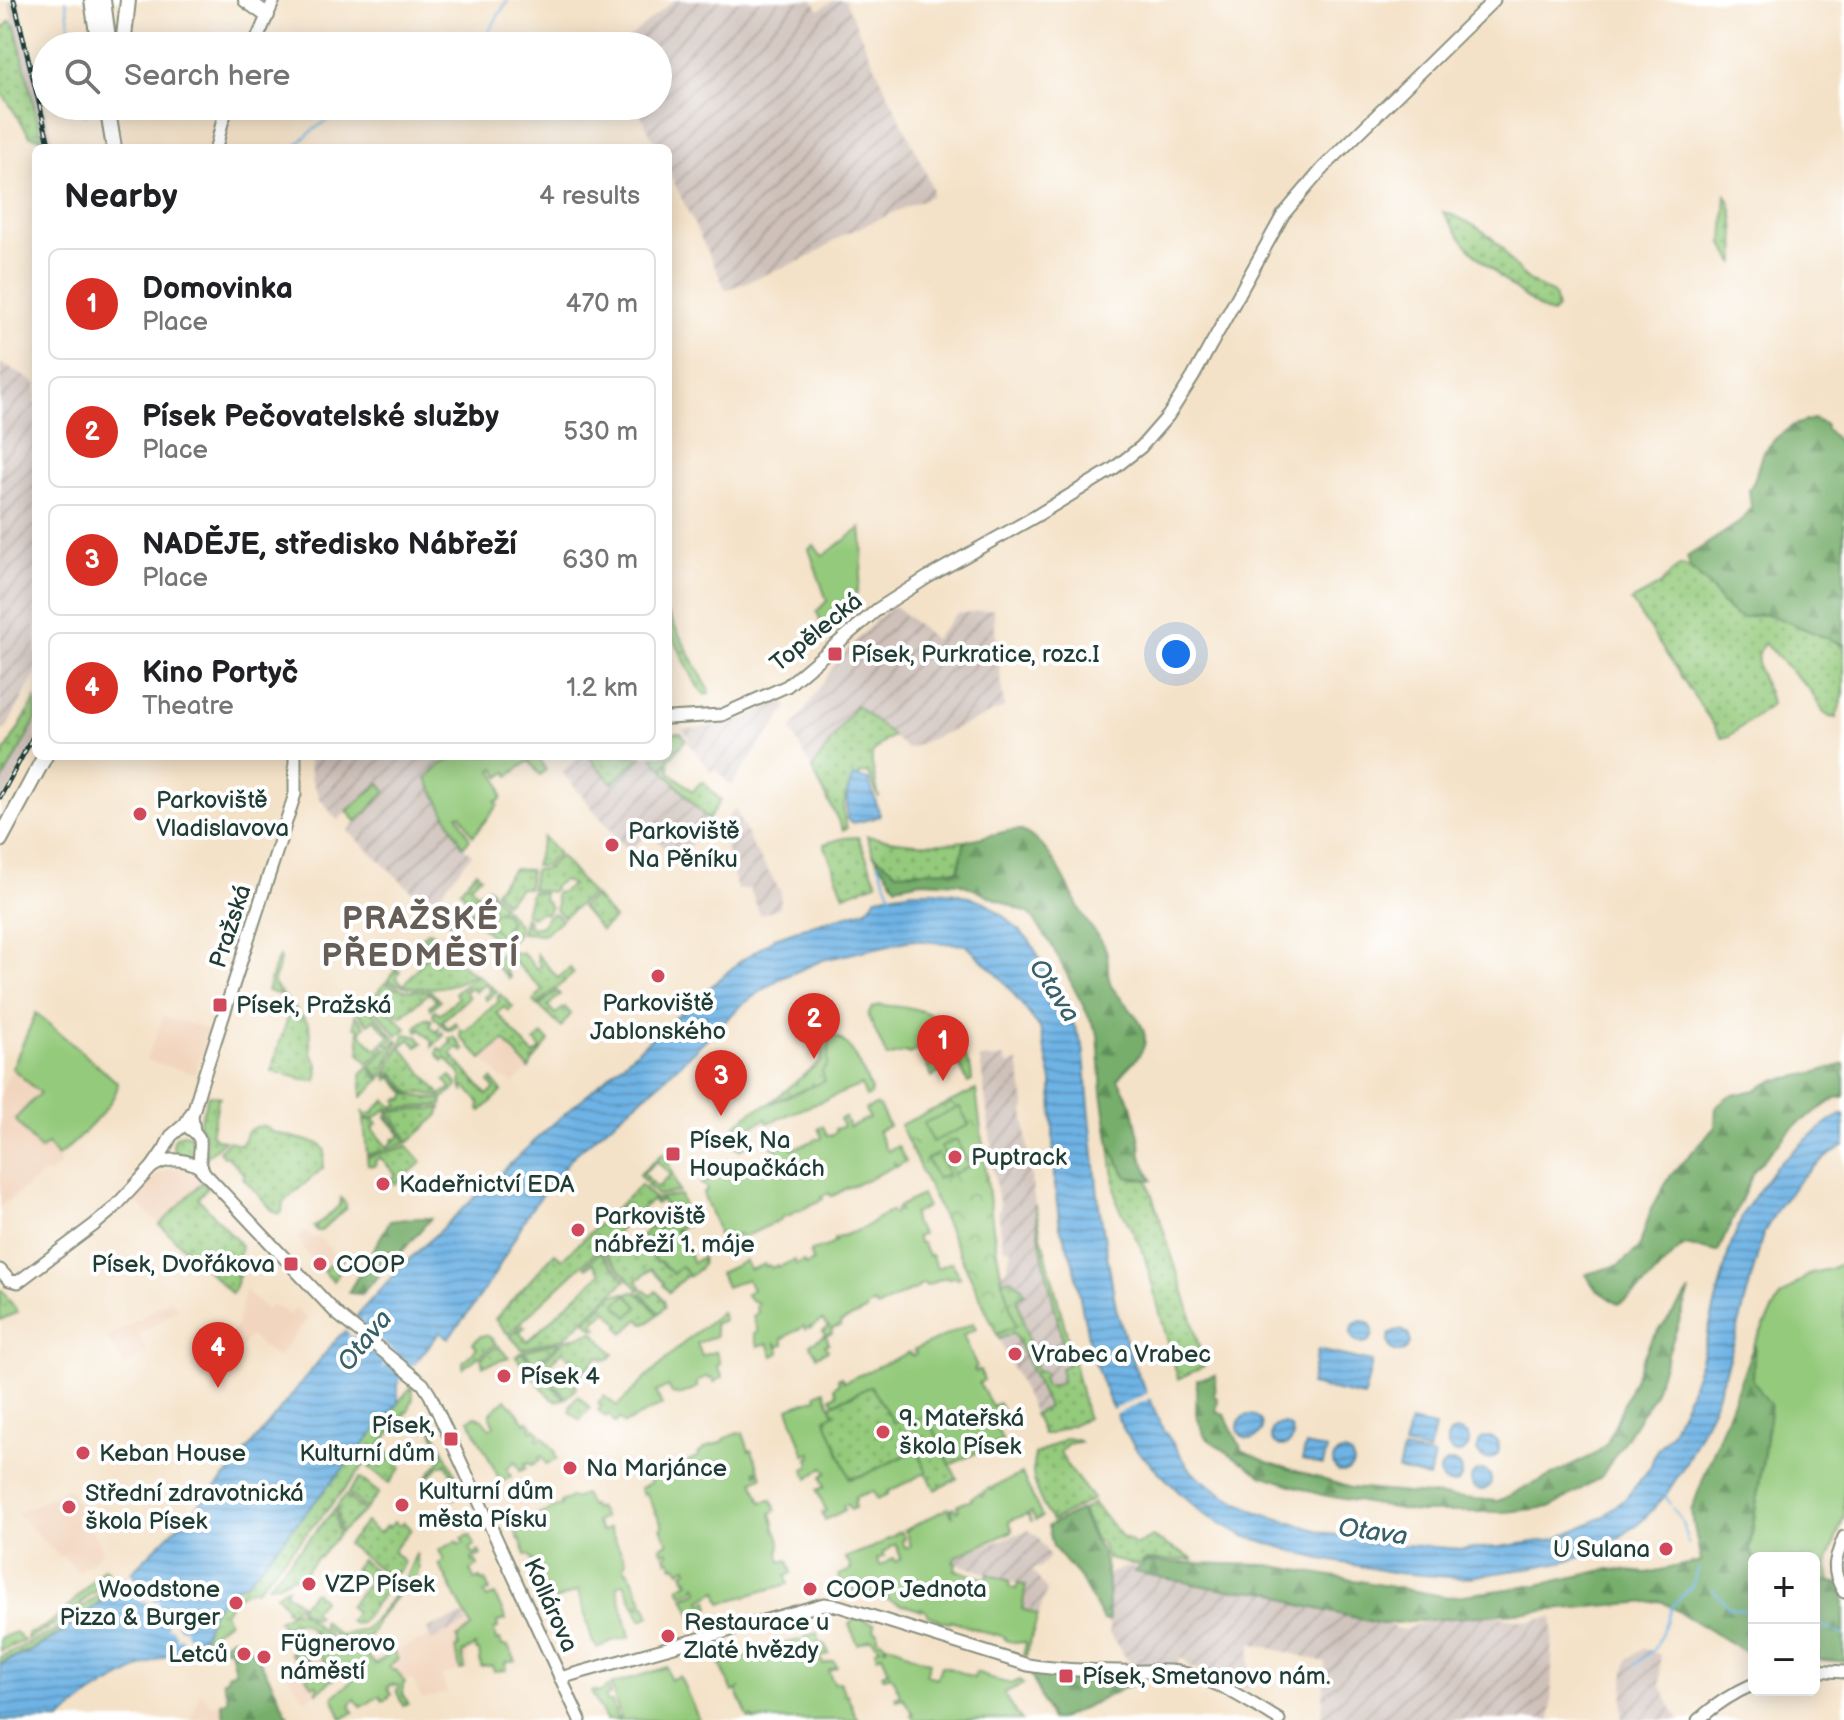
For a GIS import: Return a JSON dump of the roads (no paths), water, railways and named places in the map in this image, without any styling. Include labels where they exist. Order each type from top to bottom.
[{"type":"highway","points":[[92,0],[97,32]]},
{"type":"highway","points":[[103,0],[107,32]]},
{"type":"highway","points":[[125,32],[128,0]]},
{"type":"highway","points":[[246,0],[267,15]]},
{"type":"highway","points":[[114,144],[115,120]]},
{"type":"highway","points":[[117,120],[121,144]]},
{"type":"highway","points":[[0,823],[33,760]]},
{"type":"highway","points":[[0,840],[43,760]]},
{"type":"street","points":[[260,32],[274,0]]},
{"type":"street","name":"Topělecká","points":[[672,718],[722,715],[787,686],[878,609],[1113,469],[1141,447],[1168,416],[1193,377],[1283,215],[1323,168],[1494,0]]},
{"type":"street","points":[[217,144],[223,120]]},
{"type":"street","name":"Pražská","points":[[194,1131],[194,1108],[295,794],[295,760]]},
{"type":"street","name":"Pražská","points":[[179,1130],[194,1108]]},
{"type":"street","points":[[0,1270],[9,1280],[22,1280],[113,1209],[152,1167],[174,1132],[184,1128],[194,1131],[200,1139],[201,1149],[195,1158],[165,1160],[152,1167]]},
{"type":"street","points":[[168,1141],[169,1151],[203,1170]]},
{"type":"street","points":[[198,1154],[203,1170]]},
{"type":"street","name":"Kollárova","points":[[203,1170],[348,1324],[427,1390],[580,1720]]},
{"type":"street","points":[[1844,1537],[1835,1573],[1844,1592]]},
{"type":"street","points":[[560,1678],[824,1604],[1028,1665],[1192,1676],[1237,1693],[1279,1720]]},
{"type":"street","points":[[1820,1670],[1844,1672]]},
{"type":"street","points":[[1698,1720],[1713,1707],[1748,1687]]},
{"type":"water","points":[[853,776],[869,780],[880,815],[853,823],[847,819],[847,793]]},
{"type":"water","name":"Otava","points":[[913,891],[956,893],[985,902],[1030,941],[1064,1003],[1083,1046],[1099,1205],[1116,1308],[1133,1363],[1163,1429],[1193,1473],[1224,1495],[1259,1513],[1330,1534],[1404,1545],[1463,1549],[1499,1547],[1556,1539],[1603,1517],[1625,1499],[1650,1468],[1656,1451],[1671,1433],[1701,1360],[1730,1247],[1744,1212],[1776,1166],[1807,1139],[1844,1114],[1844,1146],[1829,1154],[1802,1177],[1779,1206],[1763,1234],[1716,1399],[1685,1465],[1665,1496],[1641,1522],[1610,1544],[1576,1559],[1461,1578],[1397,1573],[1316,1558],[1244,1536],[1205,1515],[1137,1450],[1125,1432],[1110,1403],[1091,1352],[1073,1262],[1060,1227],[1054,1179],[1052,1081],[1040,1028],[1001,978],[966,945],[911,940],[823,960],[779,979],[743,1004],[663,1080],[571,1158],[529,1212],[472,1308],[448,1338],[440,1332],[398,1384],[398,1404],[246,1583],[231,1590],[219,1603],[204,1635],[189,1646],[109,1684],[60,1720],[0,1720],[0,1664],[59,1635],[105,1598],[228,1474],[339,1336],[398,1270],[545,1131],[738,963],[775,938],[866,910],[877,897]]},
{"type":"water","points":[[1362,1321],[1370,1324],[1373,1332],[1370,1340],[1362,1343],[1354,1340],[1351,1332],[1354,1324]]},
{"type":"water","points":[[1399,1330],[1407,1333],[1410,1341],[1407,1349],[1399,1352],[1391,1349],[1388,1341],[1391,1333]]},
{"type":"water","points":[[1318,1350],[1372,1362],[1364,1397],[1310,1385]]},
{"type":"water","points":[[1250,1415],[1258,1419],[1262,1427],[1258,1435],[1250,1439],[1242,1435],[1238,1427],[1242,1419]]},
{"type":"water","points":[[1410,1422],[1435,1427],[1429,1452],[1404,1446]]},
{"type":"water","points":[[1282,1424],[1290,1427],[1293,1435],[1290,1443],[1282,1446],[1274,1443],[1271,1435],[1274,1427]]},
{"type":"water","points":[[1458,1431],[1466,1434],[1469,1442],[1466,1450],[1458,1453],[1450,1450],[1447,1442],[1450,1434]]},
{"type":"water","points":[[1488,1437],[1496,1440],[1499,1448],[1496,1456],[1488,1459],[1480,1456],[1477,1448],[1480,1440]]},
{"type":"water","points":[[1306,1445],[1327,1450],[1323,1465],[1302,1460]]},
{"type":"water","points":[[1403,1450],[1434,1456],[1429,1478],[1398,1470]]},
{"type":"water","points":[[1339,1452],[1347,1452],[1353,1462],[1347,1472],[1339,1472],[1333,1466],[1333,1458]]},
{"type":"water","points":[[1451,1462],[1462,1473],[1451,1484],[1440,1473]]},
{"type":"water","points":[[1477,1470],[1485,1470],[1491,1480],[1485,1490],[1477,1490],[1471,1484],[1471,1476]]},
{"type":"waterway","points":[[66,0],[70,32]]},
{"type":"waterway","points":[[489,32],[508,0]]},
{"type":"waterway","points":[[298,144],[328,120]]},
{"type":"waterway","points":[[878,863],[891,895]]},
{"type":"waterway","points":[[1665,1494],[1670,1504]]},
{"type":"waterway","points":[[1673,1508],[1684,1525],[1688,1544]]},
{"type":"waterway","points":[[1635,1665],[1657,1644],[1673,1605],[1692,1586],[1698,1569]]},
{"type":"waterway","points":[[1712,1589],[1730,1608],[1748,1611]]},
{"type":"waterway","points":[[1820,1626],[1844,1636]]},
{"type":"railway","points":[[14,0],[32,74]]},
{"type":"railway","points":[[43,120],[49,144]]},
{"type":"railway","points":[[0,797],[32,738]]},
{"type":"place","name":"Písek, Purkratice, rozc.I","points":[[835,654]]},
{"type":"place","name":"Parkoviště Vladislavova","points":[[140,814]]},
{"type":"place","name":"Parkoviště Na Pěníku","points":[[612,845]]},
{"type":"place","name":"Parkoviště Jablonského","points":[[658,976]]},
{"type":"place","name":"Písek, Pražská","points":[[220,1005]]},
{"type":"place","name":"Písek Pečovatelské služby","points":[[814,1059]]},
{"type":"place","name":"Domovinka","points":[[943,1081]]},
{"type":"place","name":"NADĚJE, středisko Nábřeží","points":[[721,1116]]},
{"type":"place","name":"Písek, Na Houpačkách","points":[[673,1154]]},
{"type":"place","name":"Puptrack","points":[[955,1157]]},
{"type":"place","name":"Kadeřnictví EDA","points":[[383,1184]]},
{"type":"place","name":"Parkoviště nábřeží 1. máje","points":[[578,1230]]},
{"type":"place","name":"Písek, Dvořákova","points":[[291,1264]]},
{"type":"place","name":"COOP","points":[[320,1264]]},
{"type":"place","name":"Vrabec a Vrabec","points":[[1015,1354]]},
{"type":"place","name":"Písek 4","points":[[504,1376]]},
{"type":"place","name":"Kino Portyč","points":[[218,1388]]},
{"type":"place","name":"9. Mateřská škola Písek","points":[[883,1432]]},
{"type":"place","name":"Písek, Kulturní dům","points":[[451,1439]]},
{"type":"place","name":"Keban House","points":[[83,1453]]},
{"type":"place","name":"Na Marjánce","points":[[570,1468]]},
{"type":"place","name":"Kulturní dům města Písku","points":[[402,1505]]},
{"type":"place","name":"Střední zdravotnická škola Písek","points":[[69,1507]]},
{"type":"place","name":"U Sulana","points":[[1666,1549]]},
{"type":"place","name":"VZP Písek","points":[[309,1584]]},
{"type":"place","name":"COOP Jednota","points":[[810,1589]]},
{"type":"place","name":"Woodstone Pizza & Burger","points":[[236,1603]]},
{"type":"place","name":"Restaurace u Zlaté hvězdy","points":[[668,1636]]},
{"type":"place","name":"Letců","points":[[244,1654]]},
{"type":"place","name":"Fügnerovo náměstí","points":[[264,1657]]},
{"type":"place","name":"Písek, Smetanovo nám.","points":[[1066,1676]]},
{"type":"district","name":"PRAŽSKÉ PŘEDMĚSTÍ","points":[[421,936]]}]
